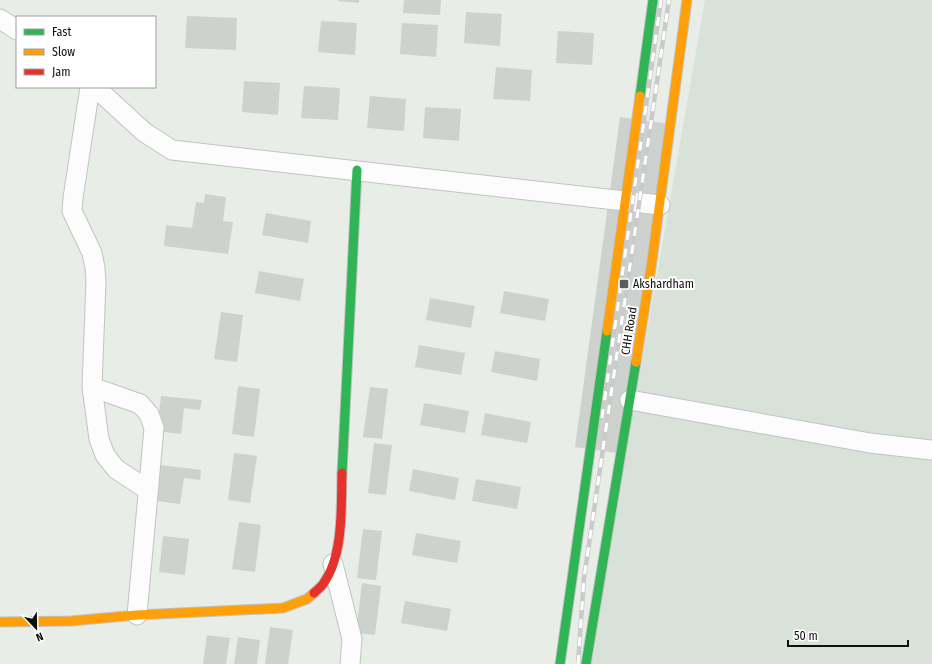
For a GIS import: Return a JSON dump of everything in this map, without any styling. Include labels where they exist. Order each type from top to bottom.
[{"type":"street","name":"CHH Road","points":[[560,664],[653,0]]},
{"type":"street","name":"CHH Road","points":[[586,664],[630,400],[660,205],[687,0]]},
{"type":"street","points":[[0,19],[16,29]]},
{"type":"street","points":[[90,88],[72,211],[92,253],[96,268],[92,387],[99,439],[105,455],[116,469],[148,490]]},
{"type":"street","points":[[96,88],[144,132],[172,150],[660,205]]},
{"type":"street","points":[[0,622],[71,622],[137,615],[283,608],[306,599],[322,584],[333,564],[339,544],[357,170]]},
{"type":"street","points":[[92,387],[140,404],[149,414],[154,428],[137,615]]},
{"type":"street","points":[[630,400],[870,443],[932,450]]},
{"type":"street","points":[[333,564],[352,639],[350,664]]},
{"type":"shaded area","points":[[705,0],[932,0],[932,664],[589,664]]},
{"type":"building","points":[[359,0],[359,3],[338,1]]},
{"type":"building","points":[[404,0],[441,0],[440,15],[403,13]]},
{"type":"building","points":[[466,12],[502,14],[500,46],[464,43]]},
{"type":"building","points":[[187,16],[237,18],[236,50],[185,48]]},
{"type":"building","points":[[321,21],[357,23],[355,55],[318,52]]},
{"type":"building","points":[[402,23],[438,25],[436,57],[400,54]]},
{"type":"building","points":[[558,31],[594,33],[592,65],[556,63]]},
{"type":"building","points":[[496,67],[532,70],[530,101],[493,99]]},
{"type":"building","points":[[244,81],[280,83],[278,115],[242,112]]},
{"type":"building","points":[[304,86],[340,88],[338,120],[301,118]]},
{"type":"building","points":[[370,96],[406,99],[404,131],[367,128]]},
{"type":"building","points":[[425,107],[461,109],[459,141],[423,138]]},
{"type":"building","points":[[620,117],[670,124],[624,454],[575,447]]},
{"type":"building","points":[[205,194],[226,197],[223,221],[233,222],[228,254],[164,246],[166,225],[192,228],[196,202],[204,203]]},
{"type":"building","points":[[266,213],[311,221],[308,243],[262,235]]},
{"type":"building","points":[[259,271],[304,279],[300,301],[255,293]]},
{"type":"building","points":[[504,291],[549,299],[545,321],[500,313]]},
{"type":"building","points":[[430,298],[475,306],[471,328],[426,320]]},
{"type":"building","points":[[221,312],[243,315],[237,362],[214,359]]},
{"type":"building","points":[[419,345],[465,353],[461,375],[415,367]]},
{"type":"building","points":[[495,351],[540,359],[537,381],[491,372]]},
{"type":"building","points":[[238,386],[260,389],[254,437],[232,434]]},
{"type":"building","points":[[370,387],[388,389],[382,439],[363,437]]},
{"type":"building","points":[[161,396],[202,400],[200,410],[184,408],[181,434],[157,431]]},
{"type":"building","points":[[424,403],[469,411],[465,433],[420,425]]},
{"type":"building","points":[[485,413],[531,422],[527,443],[481,435]]},
{"type":"building","points":[[374,443],[392,445],[386,495],[368,493]]},
{"type":"building","points":[[234,453],[257,456],[250,503],[228,500]]},
{"type":"building","points":[[161,465],[201,470],[200,480],[184,478],[180,504],[157,501]]},
{"type":"building","points":[[413,469],[459,478],[455,500],[409,491]]},
{"type":"building","points":[[476,479],[521,487],[517,509],[472,501]]},
{"type":"building","points":[[239,522],[261,525],[255,572],[232,569]]},
{"type":"building","points":[[363,529],[382,531],[376,580],[357,578]]},
{"type":"building","points":[[416,533],[461,541],[457,563],[412,555]]},
{"type":"building","points":[[163,536],[189,539],[185,575],[159,572]]},
{"type":"building","points":[[362,583],[381,586],[375,635],[356,633]]},
{"type":"building","points":[[405,601],[451,609],[447,631],[401,623]]},
{"type":"building","points":[[270,627],[293,630],[288,664],[265,664]]},
{"type":"building","points":[[207,635],[230,638],[226,664],[203,664]]},
{"type":"building","points":[[238,637],[260,640],[257,664],[234,664]]},
{"type":"railway","points":[[602,418],[661,0]]},
{"type":"railway","points":[[578,664],[584,578],[669,0]]},
{"type":"traffic: fast","points":[[640,96],[653,0]]},
{"type":"traffic: fast","points":[[342,473],[357,170]]},
{"type":"traffic: fast","points":[[560,664],[607,331]]},
{"type":"traffic: fast","points":[[586,664],[636,362]]},
{"type":"traffic: slow","points":[[636,362],[651,268],[687,0]]},
{"type":"traffic: slow","points":[[607,331],[640,96]]},
{"type":"traffic: slow","points":[[0,622],[71,621],[137,615],[283,608],[307,599],[314,593]]},
{"type":"traffic: jam","points":[[314,593],[323,584],[330,573],[335,559],[340,530],[342,473]]},
{"type":"place","name":"Akshardham","points":[[624,284]]}]
